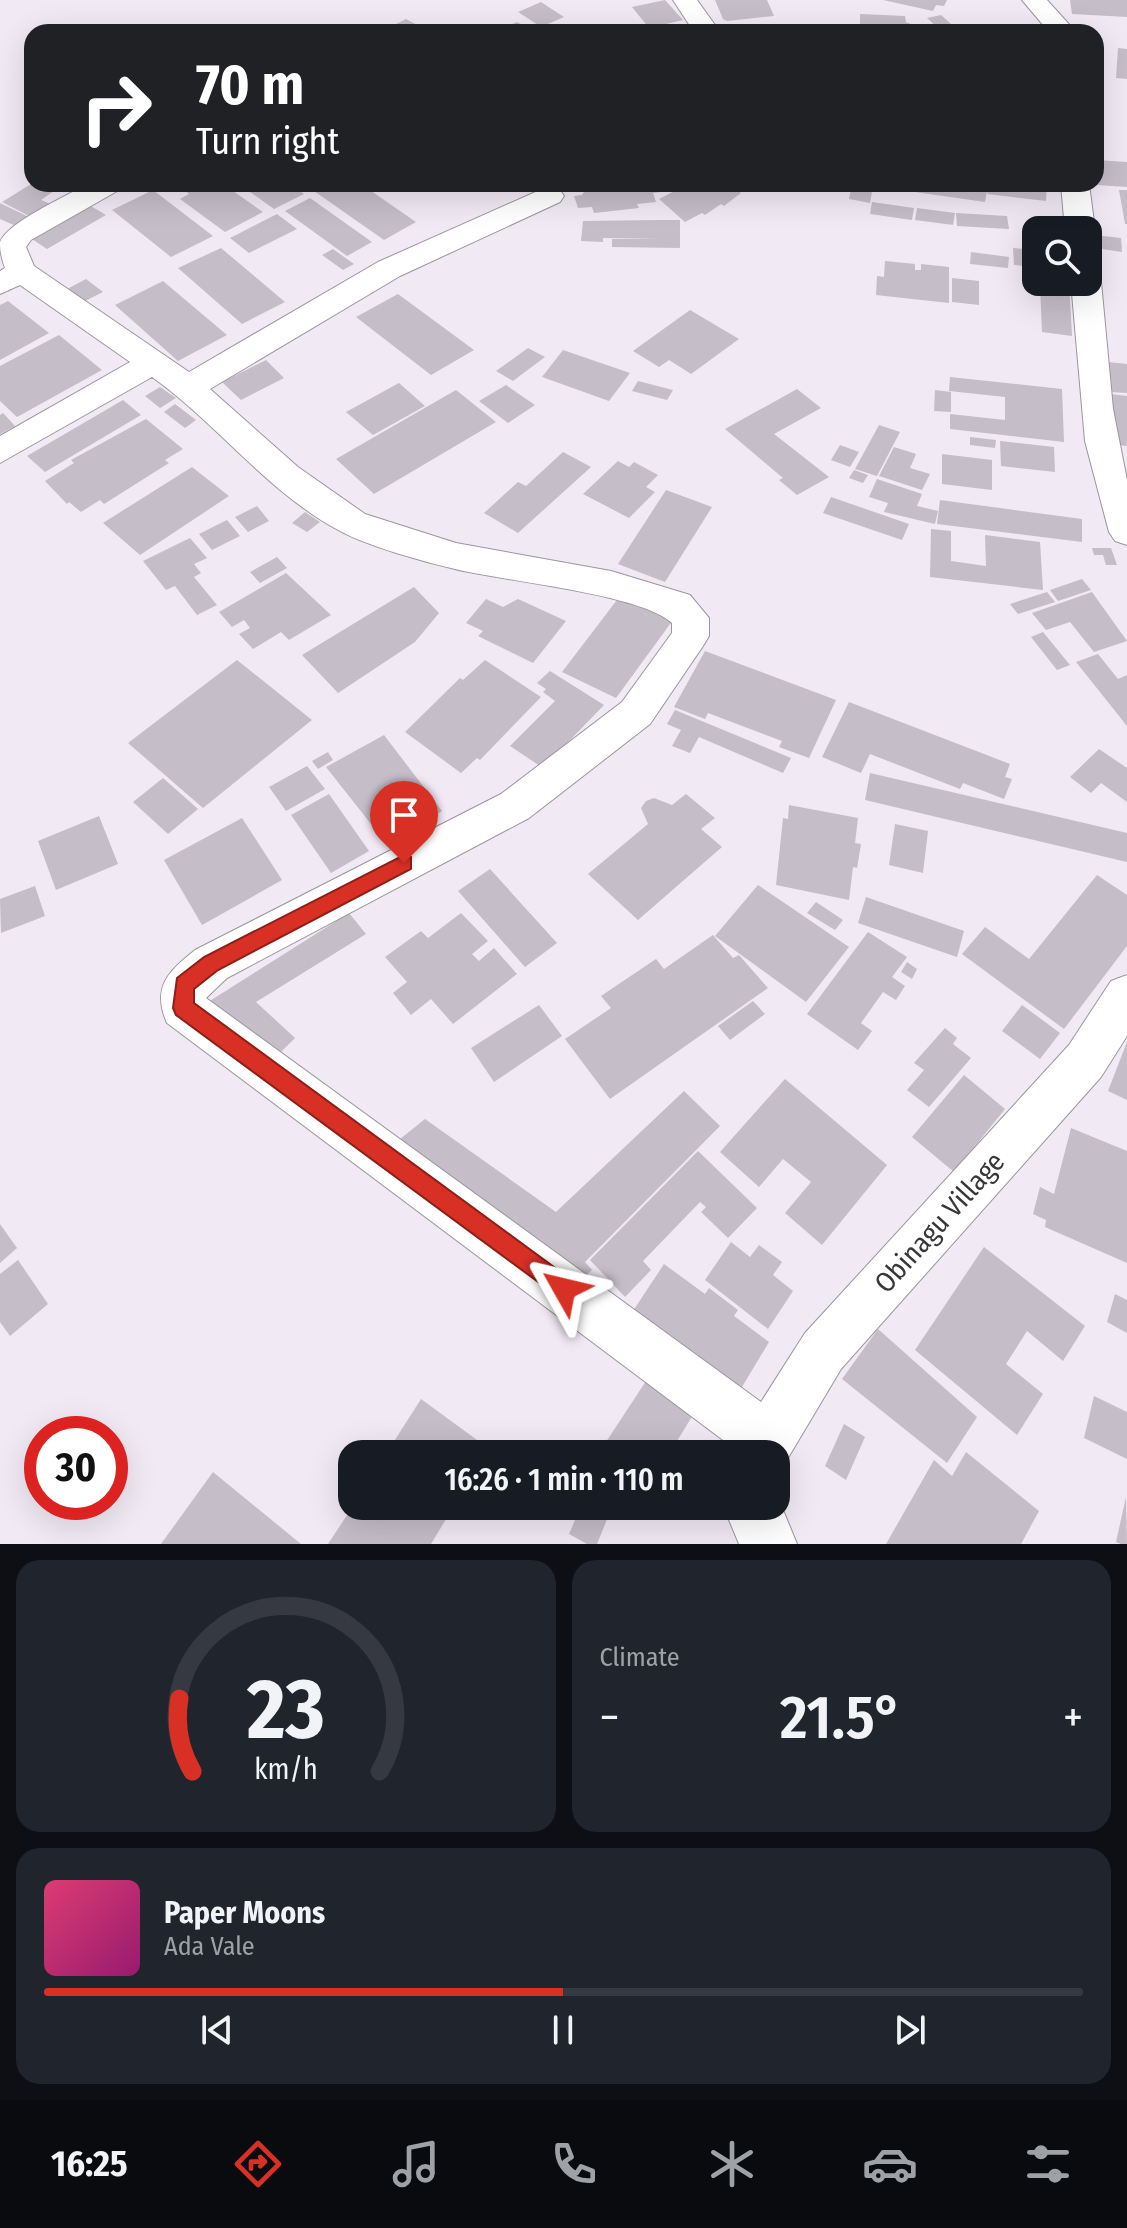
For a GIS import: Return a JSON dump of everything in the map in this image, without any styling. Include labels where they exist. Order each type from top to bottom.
[{"type":"street","points":[[685,0],[702,24]]},
{"type":"street","points":[[1034,0],[1056,24]]},
{"type":"street","points":[[95,192],[21,234],[11,246],[10,278],[170,376],[286,476],[353,523],[455,556],[611,585],[677,605],[691,618],[690,636],[636,713],[515,806],[211,964],[185,985],[183,1008],[755,1440]]},
{"type":"street","points":[[1076,192],[1078,216]]},
{"type":"street","points":[[0,451],[170,376],[389,269],[550,196]]},
{"type":"street","points":[[1087,296],[1105,464],[1112,497],[1127,532]]},
{"type":"street","name":"Obinagu Village","points":[[768,1440],[823,1351],[1085,1061],[1127,996]]},
{"type":"street","points":[[757,1520],[769,1544]]},
{"type":"building","points":[[665,0],[683,20],[646,24],[632,7]]},
{"type":"building","points":[[715,0],[767,0],[774,16],[727,21],[723,19]]},
{"type":"building","points":[[883,0],[947,0],[944,6],[936,5],[933,11]]},
{"type":"building","points":[[1070,0],[1127,0],[1127,17],[1072,14]]},
{"type":"building","points":[[541,2],[564,17],[548,24],[536,24],[518,12]]},
{"type":"building","points":[[860,14],[905,16],[906,22],[911,24],[860,24]]},
{"type":"building","points":[[941,15],[951,24],[934,24],[927,18]]},
{"type":"building","points":[[406,19],[415,24],[396,24]]},
{"type":"building","points":[[1118,48],[1127,49],[1127,79],[1116,78]]},
{"type":"building","points":[[1104,161],[1127,162],[1127,187],[1104,185]]},
{"type":"building","points":[[24,188],[24,192],[53,192],[41,200],[51,204],[31,217],[2,202]]},
{"type":"building","points":[[1119,190],[1127,190],[1127,224],[1125,224]]},
{"type":"building","points":[[149,192],[156,192],[213,236],[171,257],[112,210]]},
{"type":"building","points":[[187,192],[234,192],[263,212],[225,232],[180,199],[189,194]]},
{"type":"building","points":[[250,192],[304,194],[274,209]]},
{"type":"building","points":[[315,192],[373,192],[416,222],[384,240]]},
{"type":"building","points":[[584,192],[660,192],[653,193],[656,202],[637,204],[639,208],[594,213],[592,207],[578,208],[574,196]]},
{"type":"building","points":[[673,192],[741,193],[724,206],[721,204],[705,215],[702,213],[685,222],[659,199]]},
{"type":"building","points":[[850,192],[872,192],[870,203],[849,199]]},
{"type":"building","points":[[915,192],[987,192],[985,202]]},
{"type":"building","points":[[988,192],[1047,192],[1046,201]]},
{"type":"building","points":[[310,198],[372,242],[347,256],[285,211]]},
{"type":"building","points":[[84,202],[106,215],[47,249],[26,235]]},
{"type":"building","points":[[872,202],[914,208],[912,220],[870,214]]},
{"type":"building","points":[[0,203],[29,217],[16,226],[0,219]]},
{"type":"building","points":[[917,208],[955,213],[953,225],[915,220]]},
{"type":"building","points":[[956,213],[1007,216],[1009,229],[957,226]]},
{"type":"building","points":[[277,214],[297,229],[249,253],[230,238]]},
{"type":"building","points":[[680,220],[680,248],[612,247],[612,239],[662,239],[603,238],[603,242],[581,241],[583,221]]},
{"type":"building","points":[[1102,236],[1121,238],[1122,252],[1102,249]]},
{"type":"building","points":[[221,248],[285,302],[242,324],[178,268]]},
{"type":"building","points":[[1013,248],[1022,249],[1022,266],[1014,265]]},
{"type":"building","points":[[333,249],[354,264],[343,270],[322,255]]},
{"type":"building","points":[[971,252],[1009,257],[1008,268],[970,264]]},
{"type":"building","points":[[885,261],[915,264],[915,270],[921,270],[921,264],[949,267],[949,303],[876,295],[877,276],[884,277]]},
{"type":"building","points":[[952,278],[979,281],[979,305],[952,302]]},
{"type":"building","points":[[86,279],[103,292],[83,302],[67,289]]},
{"type":"building","points":[[163,281],[227,335],[178,361],[115,305]]},
{"type":"building","points":[[398,294],[474,350],[431,375],[356,317]]},
{"type":"building","points":[[1040,296],[1070,296],[1072,336],[1042,332]]},
{"type":"building","points":[[8,301],[49,333],[0,360],[0,305]]},
{"type":"building","points":[[690,310],[739,339],[691,374],[669,360],[659,367],[633,351]]},
{"type":"building","points":[[59,335],[102,370],[17,417],[0,401],[0,366]]},
{"type":"building","points":[[528,348],[545,357],[513,381],[496,371]]},
{"type":"building","points":[[563,350],[630,373],[609,401],[542,377]]},
{"type":"building","points":[[266,360],[284,378],[241,400],[222,382]]},
{"type":"building","points":[[1108,362],[1127,364],[1127,393],[1111,392]]},
{"type":"building","points":[[950,377],[1062,389],[1064,442],[950,429],[950,414],[1005,420],[1005,397],[949,391]]},
{"type":"building","points":[[638,381],[673,390],[667,400],[632,391]]},
{"type":"building","points":[[399,383],[425,406],[373,435],[346,412]]},
{"type":"building","points":[[506,385],[535,405],[508,423],[479,401]]},
{"type":"building","points":[[160,387],[176,398],[160,408],[145,396]]},
{"type":"building","points":[[797,389],[821,408],[774,434],[829,477],[797,495],[779,480],[783,478],[725,429]]},
{"type":"building","points":[[456,390],[496,422],[374,494],[336,459]]},
{"type":"building","points":[[935,390],[951,392],[951,412],[934,411]]},
{"type":"building","points":[[1110,394],[1127,396],[1127,446],[1111,444]]},
{"type":"building","points":[[123,400],[141,415],[45,472],[27,456]]},
{"type":"building","points":[[175,404],[196,420],[185,428],[164,412]]},
{"type":"building","points":[[3,413],[15,426],[0,434],[0,415]]},
{"type":"building","points":[[146,419],[183,449],[165,460],[169,463],[104,504],[100,500],[81,512],[69,502],[67,504],[45,481],[74,463],[71,460]]},
{"type":"building","points":[[879,425],[900,432],[877,476],[855,469]]},
{"type":"building","points":[[970,437],[996,440],[995,448],[970,445]]},
{"type":"building","points":[[1000,441],[1054,447],[1055,472],[1001,466]]},
{"type":"building","points":[[840,445],[859,452],[850,467],[831,460]]},
{"type":"building","points":[[894,447],[916,454],[910,468],[930,474],[922,490],[879,476]]},
{"type":"building","points":[[563,452],[591,467],[518,533],[484,513],[518,482],[526,486]]},
{"type":"building","points":[[942,454],[992,460],[992,490],[942,484]]},
{"type":"building","points":[[618,461],[629,467],[634,462],[658,475],[646,487],[655,492],[629,518],[583,494]]},
{"type":"building","points":[[192,467],[229,496],[140,555],[103,523]]},
{"type":"building","points":[[854,470],[868,475],[863,483],[849,478]]},
{"type":"building","points":[[877,479],[922,494],[917,506],[938,511],[935,524],[884,512],[888,503],[869,497]]},
{"type":"building","points":[[666,490],[712,507],[665,582],[618,564]]},
{"type":"building","points":[[831,497],[909,524],[902,540],[823,513]]},
{"type":"building","points":[[940,500],[1082,519],[1082,542],[937,524]]},
{"type":"building","points":[[257,506],[269,521],[248,532],[235,517]]},
{"type":"building","points":[[305,512],[320,522],[307,532],[292,523]]},
{"type":"building","points":[[227,520],[240,536],[212,550],[199,534]]},
{"type":"building","points":[[931,529],[951,531],[951,561],[986,566],[985,535],[1040,542],[1043,590],[930,577]]},
{"type":"building","points":[[190,538],[207,558],[194,564],[201,573],[194,577],[217,605],[197,615],[175,586],[166,590],[143,561]]},
{"type":"building","points":[[1092,548],[1111,548],[1117,565],[1106,565],[1103,555],[1094,555]]},
{"type":"building","points":[[277,557],[287,568],[260,583],[250,572]]},
{"type":"building","points":[[286,573],[331,615],[289,640],[281,632],[253,649],[239,634],[250,628],[244,620],[232,627],[219,612]]},
{"type":"building","points":[[1082,579],[1091,590],[1058,601],[1050,590]]},
{"type":"building","points":[[414,587],[439,613],[415,642],[338,693],[302,655]]},
{"type":"building","points":[[1047,592],[1055,602],[1018,614],[1010,604]]},
{"type":"building","points":[[1092,592],[1127,641],[1094,652],[1070,622],[1046,630],[1032,613]]},
{"type":"building","points":[[620,596],[673,620],[616,698],[562,672]]},
{"type":"building","points":[[486,599],[503,607],[518,599],[566,621],[533,663],[478,636],[483,631],[466,623]]},
{"type":"building","points":[[1043,632],[1070,665],[1057,670],[1031,637]]},
{"type":"building","points":[[705,651],[836,700],[809,758],[779,747],[782,741],[708,713],[705,719],[674,707]]},
{"type":"building","points":[[1098,654],[1118,679],[1127,675],[1127,726],[1076,662]]},
{"type":"building","points":[[237,660],[312,720],[203,808],[128,743]]},
{"type":"building","points":[[485,660],[541,697],[480,760],[477,758],[461,773],[405,732],[460,678],[463,680]]},
{"type":"building","points":[[550,671],[604,705],[543,768],[510,746],[555,701],[537,683]]},
{"type":"building","points":[[849,702],[1010,764],[1005,777],[1012,779],[1004,799],[963,783],[960,789],[870,754],[861,773],[822,757]]},
{"type":"building","points":[[675,710],[791,758],[783,773],[699,737],[690,753],[672,746],[681,730],[667,724]]},
{"type":"building","points":[[384,735],[442,811],[417,827],[411,820],[382,838],[326,767]]},
{"type":"building","points":[[1099,749],[1127,768],[1127,802],[1101,783],[1091,793],[1070,777]]},
{"type":"building","points":[[328,752],[333,760],[318,769],[312,761]]},
{"type":"building","points":[[307,766],[325,789],[286,811],[269,787]]},
{"type":"building","points":[[870,773],[1127,833],[1127,862],[865,800]]},
{"type":"building","points":[[163,778],[198,809],[168,834],[133,802]]},
{"type":"building","points":[[329,794],[369,851],[331,873],[291,815]]},
{"type":"building","points":[[686,794],[715,818],[701,829],[722,847],[638,920],[588,874],[648,824],[641,808],[646,801],[654,798],[672,805]]},
{"type":"building","points":[[789,805],[858,818],[855,843],[861,844],[857,868],[853,867],[849,900],[776,885],[783,818],[788,819]]},
{"type":"building","points":[[99,816],[118,864],[56,890],[38,841]]},
{"type":"building","points":[[242,818],[282,880],[202,925],[164,860]]},
{"type":"building","points":[[895,824],[928,831],[923,873],[889,865]]},
{"type":"building","points":[[490,869],[557,943],[525,967],[458,891]]},
{"type":"building","points":[[1097,875],[1127,895],[1127,946],[1064,1029],[962,954],[985,927],[1029,959]]},
{"type":"building","points":[[758,885],[849,947],[806,1002],[715,936]]},
{"type":"building","points":[[35,886],[45,916],[1,933],[0,899]]},
{"type":"building","points":[[866,897],[964,931],[957,957],[858,923]]},
{"type":"building","points":[[816,902],[843,920],[835,930],[807,913]]},
{"type":"building","points":[[349,913],[366,934],[256,1002],[295,1038],[274,1059],[205,1004]]},
{"type":"building","points":[[461,913],[488,941],[472,954],[479,961],[494,948],[517,974],[453,1024],[431,999],[411,1015],[393,993],[407,982],[385,957],[421,931],[428,938]]},
{"type":"building","points":[[868,932],[907,957],[892,977],[905,986],[896,1000],[883,992],[861,1023],[872,1031],[858,1050],[807,1014]]},
{"type":"building","points":[[713,935],[733,958],[739,955],[768,988],[610,1099],[565,1039],[611,1008],[601,996],[656,959],[664,969]]},
{"type":"building","points":[[907,962],[917,969],[912,979],[901,972]]},
{"type":"building","points":[[753,1001],[765,1014],[730,1040],[718,1026]]},
{"type":"building","points":[[539,1005],[562,1036],[494,1082],[471,1048]]},
{"type":"building","points":[[1022,1005],[1060,1033],[1040,1059],[1002,1031]]},
{"type":"building","points":[[945,1028],[957,1038],[953,1044],[971,1058],[929,1107],[907,1090],[924,1070],[914,1063]]},
{"type":"building","points":[[1127,1042],[1127,1100],[1108,1091]]},
{"type":"building","points":[[964,1075],[1005,1109],[954,1172],[912,1137]]},
{"type":"building","points":[[785,1079],[887,1165],[822,1245],[785,1213],[811,1182],[783,1159],[759,1187],[720,1152]]},
{"type":"building","points":[[684,1091],[720,1126],[585,1262],[592,1270],[580,1281],[395,1143],[425,1119],[556,1212]]},
{"type":"building","points":[[1071,1128],[1127,1151],[1127,1263],[1045,1227],[1046,1220],[1033,1214],[1040,1187],[1054,1194]]},
{"type":"building","points":[[698,1151],[757,1208],[728,1238],[701,1212],[706,1207],[700,1202],[643,1261],[651,1270],[625,1297],[590,1260]]},
{"type":"building","points":[[0,1224],[17,1248],[0,1263]]},
{"type":"building","points":[[731,1242],[750,1257],[759,1245],[782,1262],[773,1275],[793,1291],[768,1329],[705,1280]]},
{"type":"building","points":[[984,1247],[1085,1326],[1063,1361],[1027,1331],[1006,1364],[1043,1394],[1017,1435],[915,1350]]},
{"type":"building","points":[[18,1260],[48,1304],[10,1336],[0,1322],[0,1274]]},
{"type":"building","points":[[664,1264],[705,1294],[709,1288],[738,1310],[734,1316],[769,1342],[739,1392],[633,1311]]},
{"type":"building","points":[[1115,1294],[1127,1300],[1127,1333],[1107,1322]]},
{"type":"building","points":[[878,1329],[977,1417],[947,1463],[842,1379]]},
{"type":"building","points":[[650,1375],[696,1410],[678,1440],[607,1440]]},
{"type":"building","points":[[1094,1396],[1127,1412],[1127,1459],[1084,1438]]},
{"type":"building","points":[[421,1399],[477,1440],[395,1440]]},
{"type":"building","points":[[844,1424],[865,1437],[846,1480],[825,1466]]},
{"type":"building","points":[[966,1452],[1039,1511],[1021,1544],[886,1544],[934,1460],[952,1476]]},
{"type":"building","points":[[213,1472],[301,1544],[161,1544]]},
{"type":"building","points":[[1126,1497],[1127,1544],[1121,1544],[1116,1542]]},
{"type":"building","points":[[344,1520],[446,1520],[431,1544],[328,1544]]},
{"type":"building","points":[[575,1520],[607,1520],[597,1544],[587,1544],[569,1534]]},
{"type":"route","points":[[404,863],[211,964],[185,985],[183,1008],[564,1289]]}]
